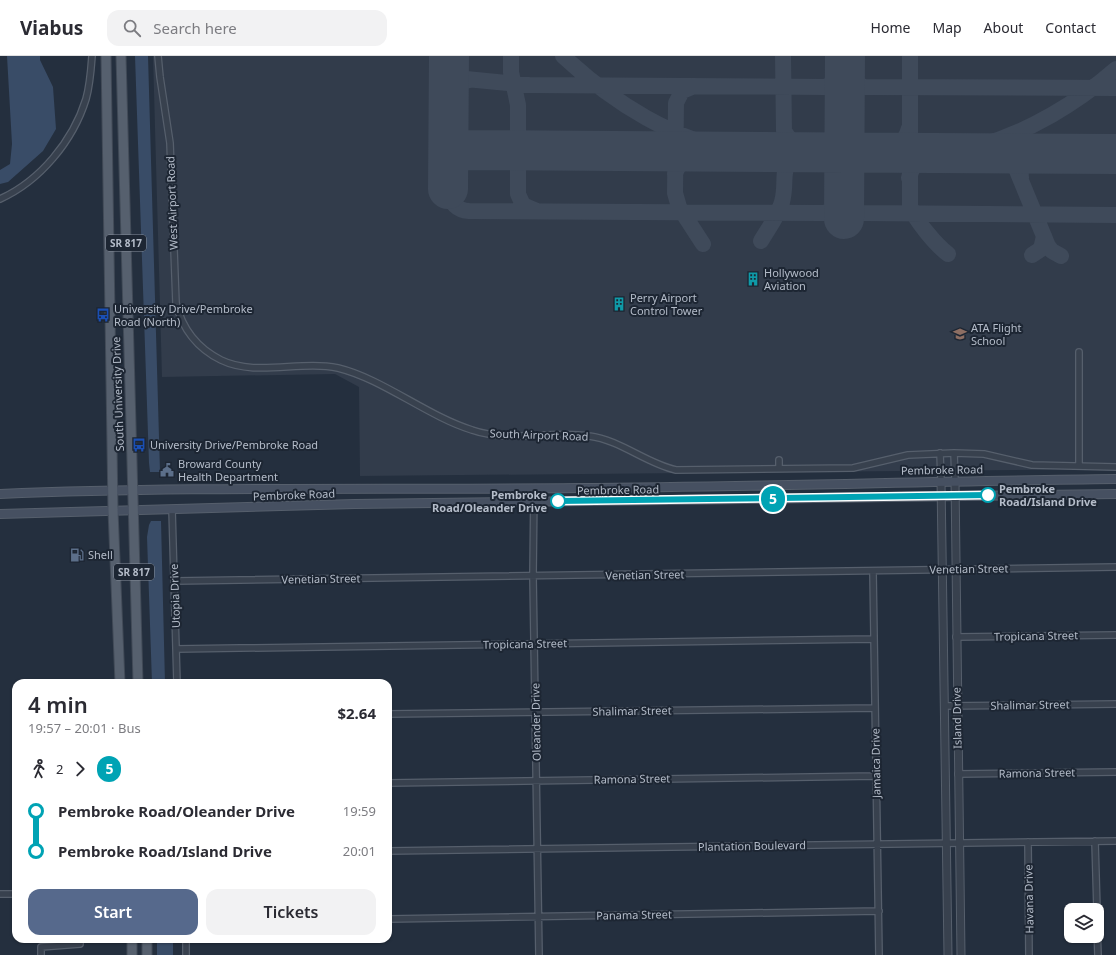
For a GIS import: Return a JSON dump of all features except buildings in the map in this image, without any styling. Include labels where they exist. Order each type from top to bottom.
[{"type":"main road","name":"South University Drive","points":[[106,56],[114,490],[113,510],[120,679]]},
{"type":"main road","name":"South University Drive","points":[[122,56],[133,490],[132,510],[138,679]]},
{"type":"main road","name":"Pembroke Road","points":[[0,494],[114,490],[382,487],[534,488],[784,486],[941,481],[1116,479]]},
{"type":"main road","name":"Pembroke Road","points":[[0,514],[113,510],[534,502],[941,495],[1116,494]]},
{"type":"main road","points":[[132,943],[132,955]]},
{"type":"main road","points":[[147,943],[147,955]]},
{"type":"street","points":[[0,199],[17,190],[36,175],[62,147],[72,130],[84,102],[92,56]]},
{"type":"street","name":"West Airport Road","points":[[158,56],[170,143],[175,295],[180,318],[198,345]]},
{"type":"street","name":"South Airport Road","points":[[198,345],[221,360],[241,366],[322,366],[346,371],[455,424],[481,433],[502,435],[590,436],[607,440],[658,464],[676,470],[853,468],[908,455],[940,453],[984,454],[1032,465],[1116,467]]},
{"type":"street","points":[[1079,352],[1079,466]]},
{"type":"street","points":[[940,453],[941,481]]},
{"type":"street","points":[[954,453],[955,481]]},
{"type":"street","points":[[778,469],[779,460]]},
{"type":"street","name":"Island Drive","points":[[941,481],[948,955]]},
{"type":"street","name":"Island Drive","points":[[955,481],[961,955]]},
{"type":"street","name":"Oleander Drive","points":[[534,488],[533,576],[539,955]]},
{"type":"street","name":"Utopia Drive","points":[[172,509],[177,679]]},
{"type":"street","name":"Venetian Street","points":[[175,581],[873,572],[942,569],[1116,567]]},
{"type":"street","name":"Jamaica Drive","points":[[873,572],[879,955]]},
{"type":"street","name":"Tropicana Street","points":[[956,637],[1116,635]]},
{"type":"street","name":"Tropicana Street","points":[[176,649],[874,639]]},
{"type":"street","name":"Shalimar Street","points":[[944,706],[1116,704]]},
{"type":"street","name":"Shalimar Street","points":[[392,714],[875,708]]},
{"type":"street","name":"Ramona Street","points":[[958,774],[1116,772]]},
{"type":"street","name":"Ramona Street","points":[[392,783],[876,776]]},
{"type":"street","points":[[1096,841],[1097,903]]},
{"type":"street","name":"Plantation Boulevard","points":[[392,851],[1116,841]]},
{"type":"street","name":"Havana Drive","points":[[1028,842],[1030,955]]},
{"type":"street","points":[[0,894],[12,894]]},
{"type":"street","name":"Panama Street","points":[[392,919],[879,911]]},
{"type":"street","points":[[41,955],[41,947],[80,943]]},
{"type":"street","points":[[186,943],[186,955]]},
{"type":"street","points":[[1098,943],[1098,955]]},
{"type":"shaded area","points":[[153,56],[1116,56],[1116,469],[360,476],[359,387],[335,374],[162,377]]},
{"type":"water","points":[[7,56],[40,56],[40,60],[53,87],[56,129],[43,151],[8,182],[0,184],[0,170],[10,164],[12,144]]},
{"type":"water","points":[[135,56],[148,56],[160,472],[150,472],[149,463]]},
{"type":"water","points":[[151,521],[161,521],[165,679],[152,679],[147,537]]},
{"type":"water","points":[[157,943],[173,943],[173,955],[157,955]]},
{"type":"taxiway","points":[[511,56],[511,72],[518,105],[518,194],[523,205],[537,211]]},
{"type":"taxiway","points":[[563,56],[602,89],[646,118],[694,140],[744,152]]},
{"type":"taxiway","points":[[761,241],[782,202],[787,165],[791,160],[810,152],[793,144],[784,131],[783,56]]},
{"type":"taxiway","points":[[910,56],[910,206],[926,232],[948,254]]},
{"type":"taxiway","points":[[449,69],[456,76],[466,79],[529,85],[825,87],[837,82],[845,71]]},
{"type":"taxiway","points":[[909,178],[913,168],[919,161],[928,156],[979,146],[998,140],[1016,133],[1052,115],[1069,105],[1116,69]]},
{"type":"taxiway","points":[[845,71],[852,82],[864,87],[1116,88]]},
{"type":"taxiway","points":[[449,107],[453,87],[460,82],[470,80]]},
{"type":"taxiway","points":[[694,86],[682,91],[676,103],[675,193],[679,207],[703,244]]},
{"type":"taxiway","points":[[880,152],[899,145],[905,138],[909,128]]},
{"type":"taxiway","points":[[675,174],[683,160],[692,155],[707,151]]},
{"type":"taxiway","points":[[989,153],[1004,158],[1015,166],[1048,246],[1052,251],[1061,256]]},
{"type":"taxiway","points":[[1021,178],[1021,169],[1025,161],[1032,156],[1041,153]]},
{"type":"taxiway","points":[[1099,154],[1116,157]]},
{"type":"taxiway","points":[[448,189],[450,198],[454,204],[461,209],[469,211],[823,213],[836,208],[841,204],[844,197]]},
{"type":"taxiway","points":[[844,197],[849,207],[862,213],[1116,215]]},
{"type":"taxiway","points":[[1032,255],[1041,249],[1044,236]]},
{"type":"runway","points":[[448,189],[449,56]]},
{"type":"runway","points":[[844,219],[845,56]]},
{"type":"runway","points":[[449,150],[1116,154]]},
{"type":"bus line","name":"5","points":[[558,501],[988,495]]},
{"type":"place","name":"Hollywood Aviation","points":[[753,279]]},
{"type":"place","name":"Perry Airport Control Tower","points":[[619,304]]},
{"type":"place","name":"University Drive/Pembroke Road (North)","points":[[103,315]]},
{"type":"place","name":"ATA Flight School","points":[[960,334]]},
{"type":"place","name":"University Drive/Pembroke Road","points":[[139,445]]},
{"type":"place","name":"Broward County Health Department","points":[[167,470]]},
{"type":"place","name":"Pembroke Road/Island Drive","points":[[988,495]]},
{"type":"place","name":"Pembroke Road/Oleander Drive","points":[[558,501]]},
{"type":"place","name":"Shell","points":[[77,555]]}]
